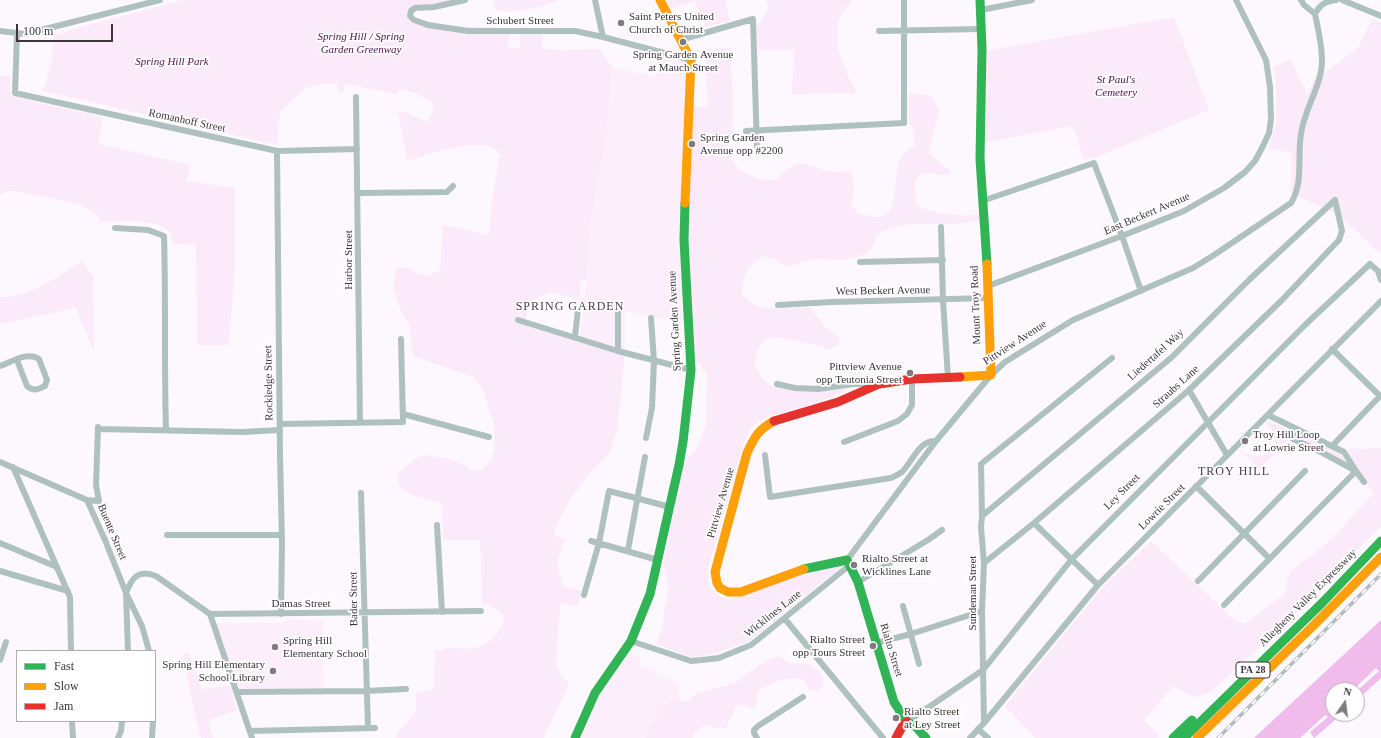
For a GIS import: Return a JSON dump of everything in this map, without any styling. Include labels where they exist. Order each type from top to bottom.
[{"type":"main road","name":"Spring Garden Avenue","points":[[575,738],[595,693],[631,641],[650,594],[670,507],[682,442],[691,370],[684,240],[690,60],[660,0]]},
{"type":"main road","name":"Mount Troy Road","points":[[980,0],[980,159],[989,298],[991,375]]},
{"type":"main road","name":"Pittview Avenue","points":[[848,562],[809,567],[741,592],[734,593],[724,590],[717,583],[715,578],[716,566],[747,453],[754,438],[762,428],[774,421],[838,402],[879,384],[912,379],[991,375]]},
{"type":"main road","name":"Allegheny Valley Expressway","points":[[1184,738],[1323,602],[1381,541]]},
{"type":"main road","name":"Allegheny Valley Expressway","points":[[1197,738],[1339,602],[1381,557]]},
{"type":"main road","name":"Rialto Street","points":[[848,562],[858,582],[894,702],[907,722],[915,726],[926,738]]},
{"type":"main road","points":[[1172,738],[1270,646],[1323,602]]},
{"type":"main road","points":[[1206,738],[1287,656],[1298,641]]},
{"type":"main road","name":"Ley Street","points":[[896,738],[902,727],[907,722]]},
{"type":"street","points":[[0,31],[25,34],[160,0]]},
{"type":"street","name":"Schubert Street","points":[[465,0],[434,7],[415,8],[411,11],[410,16],[414,20],[428,26],[468,31],[576,31],[690,60]]},
{"type":"street","points":[[595,0],[603,37]]},
{"type":"street","points":[[746,131],[904,123],[904,0]]},
{"type":"street","points":[[981,10],[1029,0]]},
{"type":"street","name":"East Beckert Avenue","points":[[988,286],[1184,211],[1224,188],[1245,172],[1255,161],[1269,133],[1271,119],[1270,87],[1266,60],[1236,0]]},
{"type":"street","points":[[1301,0],[1304,5],[1315,14],[1322,4],[1336,0]]},
{"type":"street","points":[[1342,0],[1381,16]]},
{"type":"street","name":"Pittview Avenue","points":[[991,375],[1005,362],[1073,320],[1193,268],[1209,259],[1291,203],[1298,187],[1301,134],[1304,121],[1317,87],[1322,60],[1315,14]]},
{"type":"street","points":[[680,40],[753,19],[757,149]]},
{"type":"street","points":[[879,31],[981,29]]},
{"type":"street","name":"Romanhoff Street","points":[[17,34],[15,93],[277,151],[357,150]]},
{"type":"street","name":"Harbor Street","points":[[356,97],[360,423]]},
{"type":"street","name":"Rockledge Street","points":[[277,151],[282,543],[281,614]]},
{"type":"street","points":[[982,201],[1094,162],[1141,291]]},
{"type":"street","points":[[358,193],[447,192],[453,186]]},
{"type":"street","name":"Straubs Lane","points":[[984,563],[1034,523],[1189,390],[1282,300],[1339,240],[1342,231],[1335,200]]},
{"type":"street","name":"Liedertafel Way","points":[[982,516],[1172,357],[1249,280],[1335,200]]},
{"type":"street","points":[[941,227],[943,300],[948,378]]},
{"type":"street","points":[[115,228],[148,230],[164,236],[166,430]]},
{"type":"street","points":[[860,262],[943,260]]},
{"type":"street","name":"Ley Street","points":[[907,722],[983,670],[1071,560],[1306,324],[1370,264],[1378,271],[1381,280]]},
{"type":"street","name":"West Beckert Avenue","points":[[778,305],[832,302],[989,298]]},
{"type":"street","name":"Lowrie Street","points":[[970,738],[1098,585],[1381,301]]},
{"type":"street","points":[[575,337],[578,308]]},
{"type":"street","points":[[618,308],[618,351]]},
{"type":"street","points":[[646,438],[652,408],[654,361],[651,318]]},
{"type":"street","points":[[518,320],[618,351],[691,370]]},
{"type":"street","points":[[87,500],[99,501],[96,485],[98,428],[242,432],[280,427],[403,422],[401,339]]},
{"type":"street","points":[[1332,349],[1380,396],[1333,445]]},
{"type":"street","points":[[0,366],[28,355],[32,355],[38,359],[47,380],[45,386],[33,390],[27,386],[17,360]]},
{"type":"street","name":"Sundeman Street","points":[[984,723],[982,612],[984,563],[981,464],[1112,358]]},
{"type":"street","points":[[848,562],[936,441],[991,375]]},
{"type":"street","points":[[844,442],[898,421],[907,414],[912,405],[912,379]]},
{"type":"street","points":[[777,384],[795,388],[818,389],[853,384],[879,384]]},
{"type":"street","points":[[1189,390],[1227,455]]},
{"type":"street","points":[[403,414],[489,436]]},
{"type":"street","points":[[1268,415],[1333,445],[1344,452],[1364,482]]},
{"type":"street","points":[[1300,431],[1293,439],[1356,471]]},
{"type":"street","points":[[765,455],[770,497],[891,478],[902,472],[924,445],[930,441],[936,441]]},
{"type":"street","points":[[628,550],[645,457]]},
{"type":"street","name":"Buente Street","points":[[0,462],[87,500],[126,593],[142,626],[149,650]]},
{"type":"street","points":[[13,467],[68,591],[71,604],[71,650]]},
{"type":"street","points":[[1198,581],[1243,533],[1305,471]]},
{"type":"street","points":[[1224,605],[1356,471]]},
{"type":"street","points":[[1196,486],[1269,558]]},
{"type":"street","points":[[584,595],[599,543],[609,491],[670,507]]},
{"type":"street","name":"Bader Street","points":[[361,493],[368,728]]},
{"type":"street","points":[[1034,523],[1098,585]]},
{"type":"street","points":[[436,525],[442,612]]},
{"type":"street","points":[[858,582],[942,530]]},
{"type":"street","points":[[167,535],[281,535]]},
{"type":"street","points":[[591,541],[628,550],[658,560]]},
{"type":"street","points":[[0,543],[57,567]]},
{"type":"street","name":"Wicklines Lane","points":[[631,641],[691,661],[719,658],[751,645],[785,619],[848,562]]},
{"type":"street","points":[[0,571],[68,591]]},
{"type":"street","points":[[128,650],[126,593],[134,576],[149,573],[156,576],[210,614],[252,738]]},
{"type":"street","points":[[902,606],[919,664]]},
{"type":"street","name":"Damas Street","points":[[210,614],[364,614],[480,611]]},
{"type":"street","points":[[876,643],[982,612]]},
{"type":"street","points":[[785,619],[883,738]]},
{"type":"street","points":[[0,660],[6,642]]},
{"type":"street","points":[[237,692],[406,690]]},
{"type":"street","points":[[757,738],[754,730],[803,697]]},
{"type":"street","points":[[72,722],[73,738]]},
{"type":"street","points":[[118,738],[121,731],[122,722]]},
{"type":"street","points":[[152,738],[153,722]]},
{"type":"street","points":[[250,731],[375,728]]},
{"type":"street","points":[[978,729],[988,738]]},
{"type":"shaded area","points":[[658,54],[686,62],[680,220],[683,323],[625,311],[625,355],[579,341],[587,279],[589,234],[599,173],[606,145],[612,67],[657,77]]},
{"type":"shaded area","points":[[291,619],[323,620],[324,688],[239,689],[216,623],[282,623]]},
{"type":"shaded area","points":[[1381,620],[1381,678],[1365,693],[1365,682],[1325,682],[1325,722],[1333,722],[1314,738],[1254,738]]},
{"type":"shaded area","points":[[629,653],[642,659],[639,665],[680,684],[678,698],[661,707],[646,738],[581,738],[599,695]]},
{"type":"green space","points":[[183,0],[472,0],[416,9],[413,12],[414,17],[453,26],[493,27],[493,31],[509,34],[508,48],[520,48],[520,33],[542,33],[542,49],[599,49],[612,67],[606,145],[599,173],[589,234],[587,279],[580,282],[580,300],[550,292],[530,302],[524,324],[625,355],[617,431],[609,454],[592,470],[567,504],[555,528],[555,536],[565,539],[557,563],[563,586],[582,591],[577,607],[561,603],[556,667],[569,684],[544,738],[396,738],[401,728],[411,719],[416,710],[416,694],[434,688],[435,650],[445,650],[445,648],[470,649],[483,645],[498,632],[504,621],[500,612],[488,605],[482,604],[481,553],[479,540],[443,540],[442,506],[446,507],[443,504],[412,495],[401,489],[396,476],[414,459],[424,455],[448,459],[460,463],[473,471],[483,469],[492,459],[495,442],[493,421],[483,390],[473,377],[413,356],[410,327],[402,313],[393,290],[396,268],[410,268],[417,273],[428,276],[440,270],[443,225],[489,235],[492,199],[500,155],[492,147],[473,145],[462,146],[407,161],[398,110],[429,122],[434,104],[432,101],[412,92],[398,89],[398,95],[344,83],[344,92],[338,92],[337,84],[311,85],[311,88],[308,86],[280,112],[277,145],[43,91],[52,61],[53,36],[80,27]]},
{"type":"green space","points":[[494,0],[560,0],[536,8],[520,11],[504,11],[496,10]]},
{"type":"green space","points":[[667,0],[727,0],[725,1],[730,21],[705,27],[695,1],[671,9]]},
{"type":"green space","points":[[766,0],[852,0],[838,20],[838,49],[849,78],[857,93],[792,94],[794,50],[758,50],[757,24],[760,23],[769,8]]},
{"type":"green space","name":"St Paul's Cemetery","points":[[1174,17],[1209,110],[1097,157],[1084,160],[1073,126],[986,142],[985,51]]},
{"type":"green space","points":[[1372,19],[1381,22],[1381,252],[1372,247],[1358,232],[1336,214],[1291,193],[1292,153],[1269,148],[1276,123],[1276,80],[1273,67],[1291,59],[1307,94],[1314,80],[1358,48]]},
{"type":"green space","points":[[730,48],[733,99],[732,137],[729,144],[731,159],[738,169],[758,179],[777,180],[784,172],[796,164],[807,165],[830,172],[850,172],[852,173],[854,189],[851,205],[858,213],[876,217],[884,215],[890,210],[893,202],[898,164],[901,157],[915,145],[913,129],[909,122],[909,93],[932,96],[939,112],[929,153],[950,171],[950,174],[939,175],[927,172],[919,175],[915,181],[916,205],[939,213],[979,215],[979,221],[951,224],[909,224],[882,231],[876,237],[874,245],[864,255],[846,260],[813,259],[788,267],[774,259],[763,256],[752,264],[746,272],[742,294],[751,303],[757,306],[769,308],[810,308],[827,329],[840,338],[839,344],[830,349],[788,339],[779,338],[766,340],[763,342],[756,354],[754,365],[763,379],[771,386],[784,389],[842,382],[853,384],[829,398],[759,421],[751,428],[743,445],[711,560],[708,581],[714,592],[729,600],[811,571],[846,563],[749,641],[716,653],[693,658],[656,644],[663,627],[664,609],[669,587],[663,564],[683,462],[696,450],[706,425],[707,375],[699,363],[694,362],[687,255],[693,107],[708,107],[705,66],[706,49]]},
{"type":"green space","points":[[0,76],[10,76],[11,96],[103,117],[98,144],[191,165],[187,181],[235,188],[235,265],[229,345],[197,345],[196,245],[172,244],[171,236],[167,229],[159,225],[128,221],[100,222],[98,215],[80,204],[15,191],[5,191],[0,195]]},
{"type":"green space","points":[[81,261],[93,276],[94,352],[76,308],[0,324],[0,297],[10,297],[32,290],[53,280]]},
{"type":"green space","points":[[1269,421],[1284,428],[1290,434],[1289,439],[1259,469],[1240,451],[1259,456],[1271,451],[1274,439],[1272,431],[1266,423]]},
{"type":"green space","points":[[1302,439],[1313,440],[1326,445],[1339,453],[1346,461],[1345,462],[1327,451],[1324,452],[1302,441]]},
{"type":"green space","points":[[1381,448],[1381,526],[1280,629],[1209,693],[1193,697],[1173,686],[1144,720],[1159,738],[1035,738],[1005,706],[1102,588],[1151,541],[1231,617],[1240,623],[1246,623],[1284,594],[1287,588],[1287,578],[1292,571],[1332,538],[1374,493],[1358,472],[1348,449]]},
{"type":"green space","points":[[189,653],[202,689],[230,686],[237,710],[208,720],[213,738],[201,738],[199,732],[182,654]]},
{"type":"green space","points":[[779,656],[790,663],[809,664],[819,671],[824,679],[823,686],[817,691],[810,691],[802,679],[785,679],[768,685],[758,691],[755,710],[741,704],[736,706],[726,729],[712,727],[708,724],[696,731],[693,738],[646,738],[661,707],[678,698],[682,701],[688,701],[697,693],[734,683],[766,661]]},
{"type":"pier","points":[[1376,668],[1379,671],[1365,684],[1365,682],[1361,682]]},
{"type":"pier","points":[[1325,715],[1325,720],[1310,732],[1314,738],[1300,738]]},
{"type":"railway","points":[[1218,738],[1381,574]]},
{"type":"traffic: fast","points":[[980,0],[982,49],[980,159],[987,264]]},
{"type":"traffic: fast","points":[[575,738],[595,693],[631,641],[650,594],[679,465],[691,370],[684,240],[685,203]]},
{"type":"traffic: fast","points":[[1184,738],[1323,602],[1381,541]]},
{"type":"traffic: fast","points":[[804,569],[847,560],[858,582],[894,702],[907,722],[915,726],[926,738]]},
{"type":"traffic: fast","points":[[1173,738],[1192,720]]},
{"type":"traffic: slow","points":[[660,0],[691,60],[685,203]]},
{"type":"traffic: slow","points":[[960,377],[991,375],[987,264]]},
{"type":"traffic: slow","points":[[774,421],[764,427],[758,434],[747,453],[715,572],[717,583],[720,588],[728,592],[741,592],[804,569]]},
{"type":"traffic: slow","points":[[1197,738],[1313,626],[1381,557]]},
{"type":"traffic: jam","points":[[774,421],[838,402],[879,384],[912,379],[960,377]]},
{"type":"traffic: jam","points":[[896,738],[902,727],[907,722]]},
{"type":"place","name":"Saint Peters United Church of Christ","points":[[621,23]]},
{"type":"place","name":"Spring Garden Avenue at Mauch Street","points":[[683,42]]},
{"type":"place","name":"Spring Garden Avenue opp #2200","points":[[692,144]]},
{"type":"place","name":"Pittview Avenue opp Teutonia Street","points":[[910,373]]},
{"type":"place","name":"Troy Hill Loop at Lowrie Street","points":[[1245,441]]},
{"type":"place","name":"Rialto Street at Wicklines Lane","points":[[854,565]]},
{"type":"place","name":"Rialto Street opp Tours Street","points":[[873,646]]},
{"type":"place","name":"Spring Hill Elementary School","points":[[275,647]]},
{"type":"place","name":"Spring Hill Elementary School Library","points":[[273,671]]},
{"type":"place","name":"Rialto Street at Ley Street","points":[[896,718]]},
{"type":"district","name":"SPRING GARDEN","points":[[570,307]]},
{"type":"district","name":"TROY HILL","points":[[1234,472]]},
{"type":"park label","name":"Spring Hill / Spring Garden Greenway","points":[[361,43]]},
{"type":"park label","name":"Spring Hill Park","points":[[172,62]]}]
